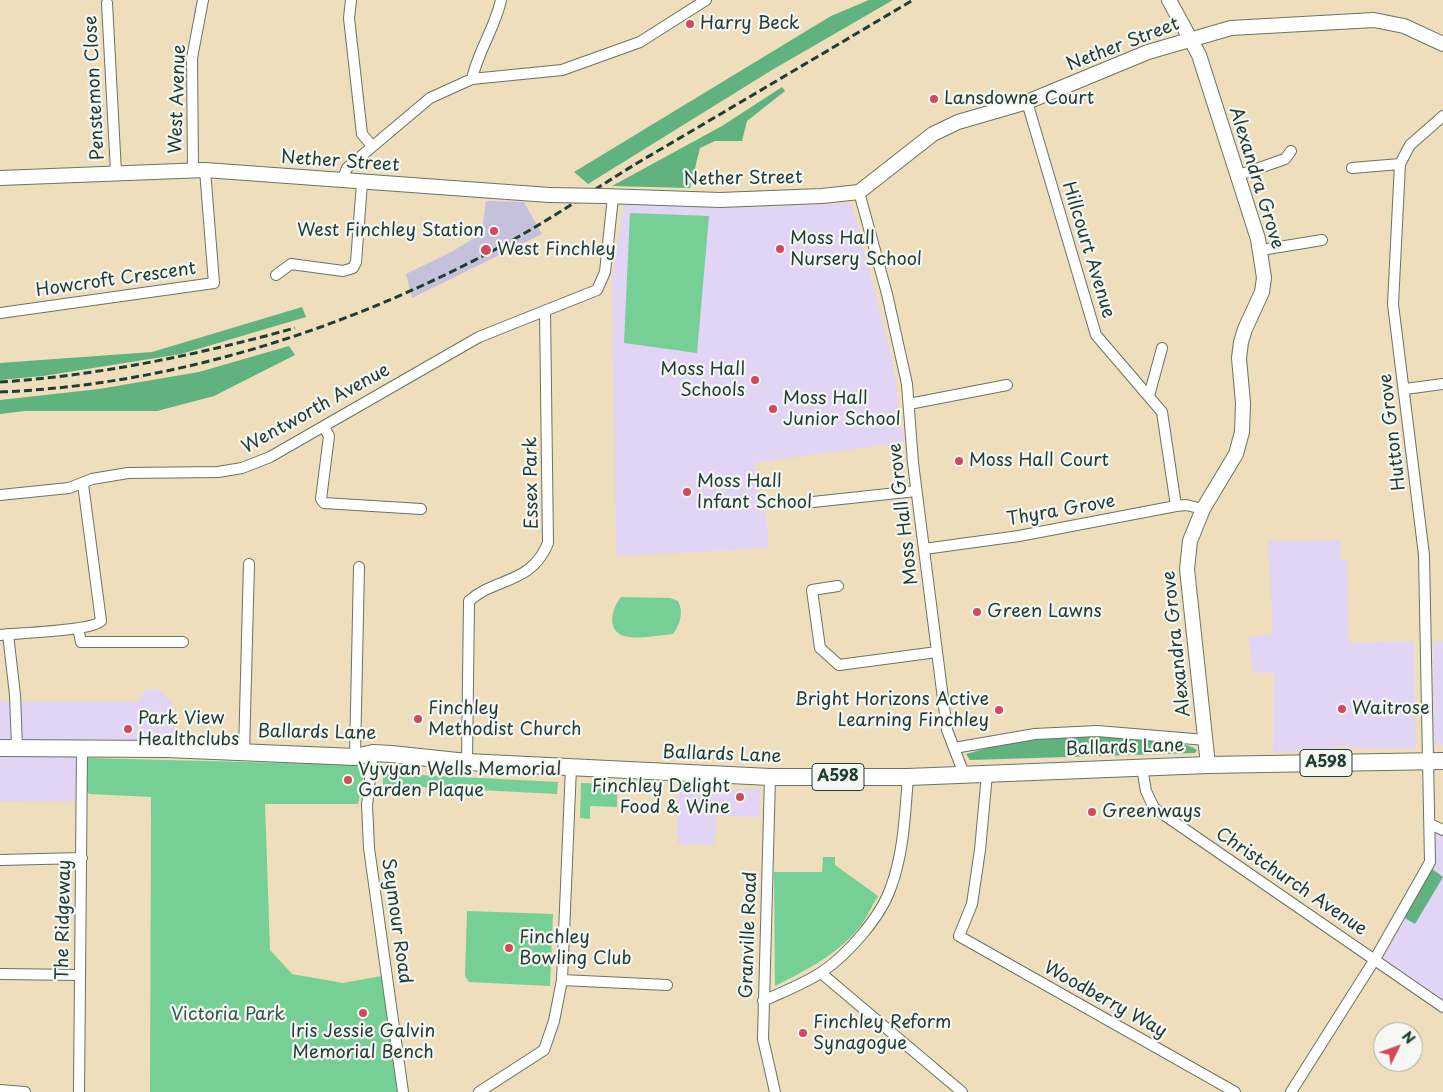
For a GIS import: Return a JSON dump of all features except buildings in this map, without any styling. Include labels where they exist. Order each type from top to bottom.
[{"type":"main road","name":"Ballards Lane","points":[[0,748],[244,752],[354,757],[373,754],[467,762],[770,777],[908,777],[1208,765],[1436,761]]},
{"type":"street","name":"West Avenue","points":[[199,170],[192,58],[203,0]]},
{"type":"street","points":[[351,0],[349,18],[362,134],[372,146]]},
{"type":"street","points":[[472,79],[475,65],[497,20],[501,0]]},
{"type":"street","points":[[342,181],[347,168],[430,98],[472,79],[562,70],[640,42],[706,0]]},
{"type":"street","name":"Alexandra Grove","points":[[1169,0],[1198,55],[1217,119],[1239,174],[1261,250],[1264,278],[1262,292],[1245,329],[1239,358],[1244,403],[1242,432],[1236,454],[1203,509],[1190,541],[1187,568],[1208,765]]},
{"type":"street","name":"Penstemon Close","points":[[107,3],[116,172]]},
{"type":"street","name":"Nether Street","points":[[0,178],[199,170],[549,195],[720,200],[822,196],[859,192],[933,134],[958,122],[1027,102],[1148,52],[1188,39],[1232,28],[1374,20],[1404,26],[1443,44]]},
{"type":"street","name":"Hillcourt Avenue","points":[[1027,102],[1096,335],[1162,412],[1176,506]]},
{"type":"street","name":"Hutton Grove","points":[[1291,1092],[1375,959],[1430,862],[1430,824],[1436,761],[1424,555],[1393,304],[1400,164],[1410,145],[1443,116]]},
{"type":"street","points":[[1239,174],[1285,159],[1291,151]]},
{"type":"street","points":[[1352,168],[1400,164]]},
{"type":"street","name":"Howcroft Crescent","points":[[0,313],[214,283],[199,170]]},
{"type":"street","points":[[276,275],[291,264],[343,271],[353,268],[356,262],[362,183]]},
{"type":"street","name":"Moss Hall Grove","points":[[859,192],[887,294],[910,404],[916,491],[947,730],[964,774]]},
{"type":"street","points":[[546,311],[597,290],[605,272],[608,196]]},
{"type":"street","points":[[1261,250],[1322,240]]},
{"type":"street","name":"Wentworth Avenue","points":[[0,495],[69,488],[92,479],[128,473],[193,474],[242,468],[270,457],[478,337],[546,311]]},
{"type":"street","name":"Essex Park","points":[[467,762],[469,601],[475,595],[500,585],[532,567],[544,554],[548,543],[546,311]]},
{"type":"street","points":[[1149,396],[1162,348]]},
{"type":"street","points":[[1405,389],[1443,384]]},
{"type":"street","points":[[910,404],[1007,385]]},
{"type":"street","points":[[324,427],[329,436],[322,499],[324,503],[421,508]]},
{"type":"street","points":[[17,747],[15,695],[4,634],[78,628],[98,625],[101,621],[83,484]]},
{"type":"street","points":[[813,502],[916,491]]},
{"type":"street","name":"Thyra Grove","points":[[924,549],[1019,536],[1176,506],[1186,505],[1203,509]]},
{"type":"street","points":[[244,752],[249,564]]},
{"type":"street","points":[[354,757],[359,567]]},
{"type":"street","points":[[838,586],[812,590],[820,648],[839,666],[937,652]]},
{"type":"street","points":[[78,628],[81,642],[183,642]]},
{"type":"street","points":[[954,748],[1035,734],[1097,730],[1206,740]]},
{"type":"street","name":"The Ridgeway","points":[[79,1092],[82,748]]},
{"type":"street","name":"Seymour Road","points":[[373,754],[367,805],[369,848],[403,1092]]},
{"type":"street","points":[[479,1092],[544,1050],[554,1021],[562,980],[570,767]]},
{"type":"street","name":"Christchurch Avenue","points":[[1142,768],[1146,791],[1154,808],[1443,1006]]},
{"type":"street","name":"Woodberry Way","points":[[987,774],[980,850],[972,904],[959,936],[1235,1092]]},
{"type":"street","name":"Granville Road","points":[[770,777],[762,1039],[774,1092]]},
{"type":"street","points":[[763,1001],[821,973],[849,949],[872,920],[891,888],[900,854],[908,777]]},
{"type":"street","points":[[1430,824],[1443,830]]},
{"type":"street","points":[[0,860],[82,858]]},
{"type":"street","points":[[821,973],[962,1092]]},
{"type":"street","points":[[0,974],[80,975]]},
{"type":"street","points":[[562,980],[667,984]]},
{"type":"street","points":[[0,1090],[25,1092]]},
{"type":"shaded area","points":[[486,201],[524,202],[542,234],[412,298],[406,274],[453,251],[482,233]]},
{"type":"shaded area","name":"Moss Hall Schools","points":[[849,203],[852,205],[892,358],[904,442],[754,463],[759,501],[765,507],[769,548],[616,556],[612,279],[624,204],[769,207]]},
{"type":"shaded area","points":[[1341,540],[1340,559],[1347,559],[1349,643],[1414,641],[1416,748],[1380,749],[1343,746],[1310,751],[1273,752],[1274,673],[1253,673],[1249,637],[1273,634],[1268,541]]},
{"type":"shaded area","points":[[1433,641],[1443,641],[1443,745],[1434,745]]},
{"type":"shaded area","points":[[145,689],[157,689],[172,702],[175,741],[83,739],[82,801],[0,802],[0,701],[139,702]]},
{"type":"shaded area","points":[[678,788],[760,790],[759,817],[716,816],[715,845],[677,844]]},
{"type":"shaded area","points":[[1430,825],[1443,831],[1443,1007],[1375,959],[1430,861]]},
{"type":"green space","points":[[869,0],[893,0],[772,70],[588,184],[574,172],[831,16]]},
{"type":"green space","points":[[782,87],[785,91],[747,121],[742,141],[715,141],[700,148],[690,188],[612,186],[722,126]]},
{"type":"green space","points":[[630,213],[709,216],[697,353],[624,343]]},
{"type":"green space","points":[[302,307],[306,317],[181,354],[43,376],[0,380],[0,363],[152,352]]},
{"type":"green space","points":[[289,346],[295,355],[214,396],[157,411],[25,411],[0,414],[0,400],[99,389],[199,372]]},
{"type":"green space","points":[[621,597],[670,598],[678,601],[681,614],[673,634],[629,637],[616,631],[612,621],[614,609]]},
{"type":"green space","points":[[1059,736],[1151,738],[1185,745],[1197,750],[1195,753],[970,760],[966,754],[998,745]]},
{"type":"green space","name":"Victoria Park","points":[[87,758],[366,765],[358,804],[265,804],[270,950],[292,974],[343,983],[387,975],[403,1092],[150,1092],[151,797],[90,794],[86,792]]},
{"type":"green space","points":[[383,773],[558,782],[557,794],[383,785]]},
{"type":"green space","points":[[581,783],[617,784],[617,807],[590,806],[590,819],[580,818]]},
{"type":"green space","points":[[823,857],[835,857],[835,865],[878,896],[861,925],[840,947],[809,968],[775,986],[774,872],[822,872]]},
{"type":"green space","points":[[1431,868],[1443,877],[1415,924],[1403,917]]},
{"type":"green space","name":"Finchley Bowling Club","points":[[467,911],[553,914],[550,986],[469,982],[465,976]]},
{"type":"railway","points":[[0,392],[65,387],[129,378],[193,365],[256,348],[318,328],[379,305],[515,239],[639,162],[913,0]]},
{"type":"railway","points":[[0,382],[74,375],[111,369],[223,347],[295,328]]},
{"type":"place","name":"Harry Beck","points":[[690,24]]},
{"type":"place","name":"Lansdowne Court","points":[[934,99]]},
{"type":"place","name":"West Finchley Station","points":[[494,231]]},
{"type":"place","name":"Moss Hall Nursery School","points":[[780,249]]},
{"type":"place","name":"West Finchley","points":[[486,250]]},
{"type":"place","name":"Moss Hall Schools","points":[[755,380]]},
{"type":"place","name":"Moss Hall Junior School","points":[[773,409]]},
{"type":"place","name":"Moss Hall Court","points":[[959,461]]},
{"type":"place","name":"Moss Hall Infant School","points":[[687,492]]},
{"type":"place","name":"Green Lawns","points":[[977,612]]},
{"type":"place","name":"Waitrose","points":[[1342,709]]},
{"type":"place","name":"Bright Horizons Active Learning Finchley","points":[[999,710]]},
{"type":"place","name":"Finchley Methodist Church","points":[[418,719]]},
{"type":"place","name":"Park View Healthclubs","points":[[128,729]]},
{"type":"place","name":"Vyvyan Wells Memorial Garden Plaque","points":[[348,780]]},
{"type":"place","name":"Finchley Delight Food & Wine","points":[[740,797]]},
{"type":"place","name":"Greenways","points":[[1092,812]]},
{"type":"place","name":"Finchley Bowling Club","points":[[509,948]]},
{"type":"place","name":"Iris Jessie Galvin Memorial Bench","points":[[363,1013]]},
{"type":"place","name":"Finchley Reform Synagogue","points":[[803,1033]]}]
